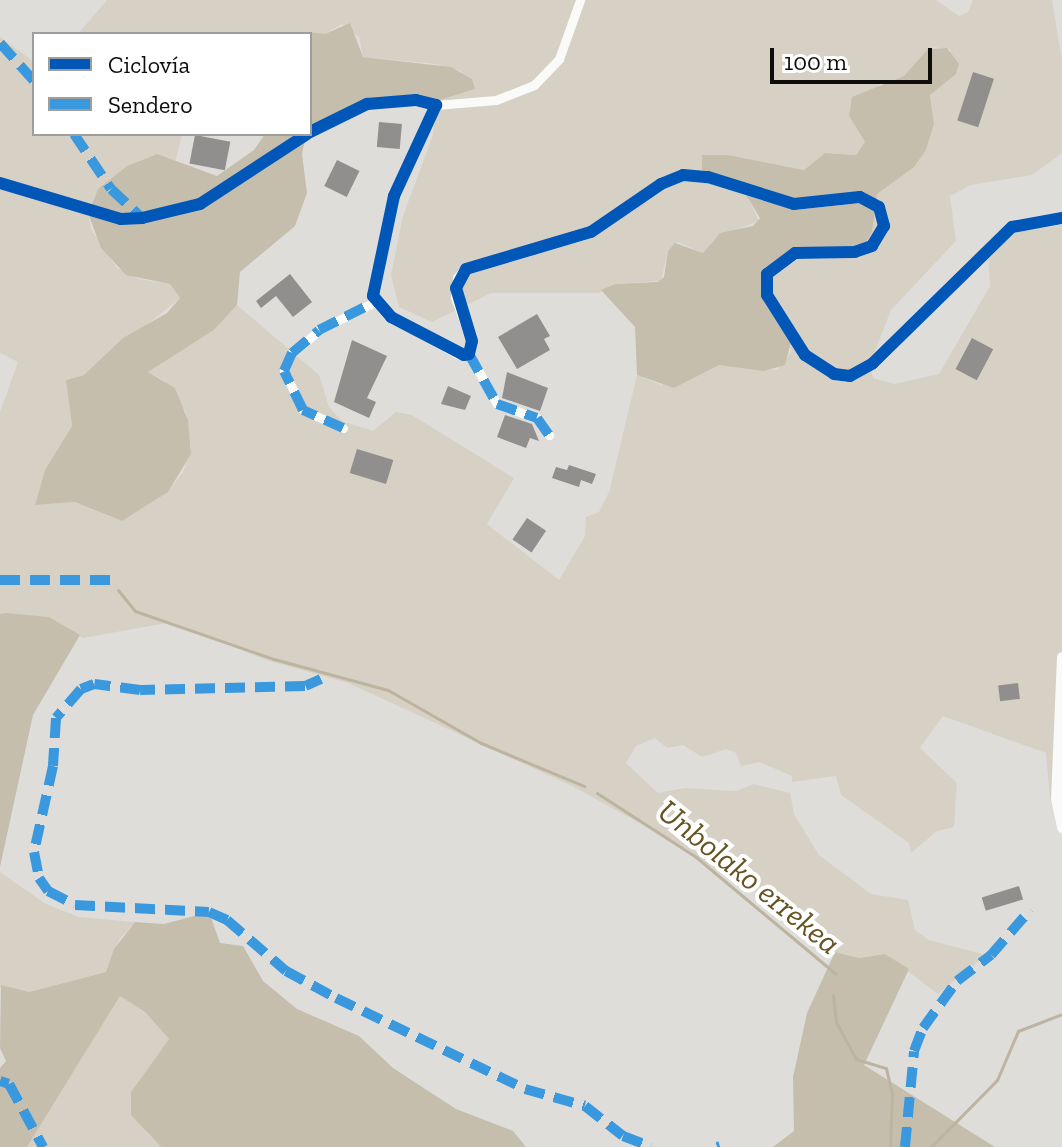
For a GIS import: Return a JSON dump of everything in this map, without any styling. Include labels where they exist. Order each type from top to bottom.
[{"type":"street","points":[[312,132],[367,104],[416,100],[436,105],[496,100],[534,85],[559,59],[580,0]]},
{"type":"street","points":[[436,105],[394,196],[373,288],[375,302],[457,354],[469,354]]},
{"type":"street","points":[[0,183],[121,219],[142,218],[200,204],[304,136]]},
{"type":"street","points":[[549,435],[537,418],[497,404],[469,354],[472,341],[456,297],[458,278],[466,269],[591,232],[661,184],[683,175],[708,177],[794,204],[860,197],[879,207],[884,226],[872,246],[855,252],[795,253],[767,274],[767,295],[805,355],[834,374],[850,376],[873,363],[1012,227],[1062,218]]},
{"type":"street","points":[[343,428],[303,410],[284,371],[292,353],[319,330],[375,302]]},
{"type":"street","points":[[1062,657],[1056,798],[1062,827]]},
{"type":"shaded area","points":[[107,0],[936,0],[959,16],[968,12],[973,0],[1052,0],[1062,60],[1062,153],[1032,175],[971,185],[950,196],[956,241],[891,310],[870,364],[873,378],[894,384],[939,374],[990,286],[988,252],[1011,233],[1062,225],[1062,820],[1050,800],[1046,753],[943,716],[920,748],[957,783],[954,827],[937,831],[911,853],[909,843],[841,795],[836,776],[792,782],[792,776],[760,762],[741,766],[736,753],[726,749],[702,757],[683,745],[667,748],[655,738],[636,746],[626,763],[658,793],[685,788],[736,791],[754,784],[790,793],[794,814],[819,855],[871,894],[908,900],[915,930],[929,940],[986,955],[938,994],[885,954],[859,958],[835,952],[768,891],[745,892],[687,849],[570,785],[348,683],[266,660],[172,622],[83,638],[49,617],[0,614],[0,412],[18,362],[0,353],[0,37],[32,61],[32,136],[182,136],[175,163],[198,173],[171,162],[156,154],[127,166],[96,193],[88,213],[91,229],[117,268],[139,279],[170,284],[180,298],[84,375],[66,380],[72,426],[45,470],[35,505],[75,502],[122,521],[168,492],[183,472],[191,448],[186,412],[165,381],[148,372],[214,330],[237,305],[319,375],[329,407],[342,421],[373,431],[396,412],[412,415],[514,478],[487,524],[559,580],[585,536],[586,517],[599,512],[609,492],[637,375],[661,385],[719,365],[777,370],[792,351],[772,308],[773,267],[872,232],[877,194],[926,150],[934,124],[930,95],[939,85],[951,50],[934,47],[904,76],[880,84],[853,123],[865,142],[856,155],[825,153],[804,170],[728,155],[759,221],[716,237],[703,253],[678,242],[668,251],[661,281],[615,284],[599,293],[491,293],[432,322],[399,307],[391,275],[403,216],[433,135],[437,101],[475,89],[461,71],[436,64],[363,57],[359,37],[342,24],[325,34],[80,32]]},
{"type":"shaded area","points":[[350,23],[363,57],[451,67],[472,79],[475,89],[437,101],[371,106],[305,140],[302,154],[307,193],[295,226],[240,272],[237,305],[214,330],[148,372],[175,388],[188,420],[191,454],[168,492],[122,521],[75,502],[35,505],[45,470],[72,426],[66,380],[84,375],[123,338],[167,313],[180,298],[170,284],[126,275],[101,248],[88,213],[98,189],[127,166],[157,154],[217,176],[254,150],[264,136],[312,136],[312,32],[325,34]]},
{"type":"shaded area","points":[[947,48],[959,64],[956,74],[930,95],[934,124],[926,150],[914,167],[877,194],[872,232],[863,247],[792,257],[767,283],[791,342],[785,365],[764,371],[719,365],[674,388],[637,375],[635,327],[601,290],[615,284],[658,282],[664,277],[668,251],[675,243],[703,253],[720,233],[753,226],[760,218],[746,195],[702,172],[702,155],[728,155],[804,170],[825,153],[856,155],[865,142],[849,116],[852,97],[904,76],[928,49]]},
{"type":"shaded area","points":[[0,614],[49,617],[80,635],[33,715],[0,867]]},
{"type":"shaded area","points":[[0,872],[46,904],[79,917],[135,922],[119,940],[106,972],[29,992],[0,988]]},
{"type":"shaded area","points":[[209,912],[220,943],[243,946],[263,981],[297,1009],[359,1036],[393,1068],[456,1109],[513,1131],[526,1147],[161,1147],[131,1115],[131,1092],[169,1039],[145,1012],[120,996],[27,1147],[0,1147],[0,1068],[6,1061],[0,1048],[1,985],[29,992],[106,972],[114,949],[135,922],[164,924]]},
{"type":"shaded area","points":[[835,952],[859,958],[885,954],[909,969],[864,1065],[995,1147],[773,1147],[794,1131],[793,1077],[807,1013]]},
{"type":"shaded area","points":[[120,995],[145,1012],[169,1039],[131,1092],[146,1132],[161,1147],[27,1147]]},
{"type":"building","points":[[973,72],[994,79],[978,127],[957,121]]},
{"type":"building","points":[[379,122],[402,124],[400,149],[377,147]]},
{"type":"building","points":[[195,136],[230,142],[225,170],[189,163]]},
{"type":"building","points":[[337,160],[359,171],[347,197],[324,186]]},
{"type":"building","points":[[290,274],[312,302],[293,317],[276,296],[261,308],[256,301]]},
{"type":"building","points":[[537,314],[550,336],[544,339],[550,350],[517,369],[498,337]]},
{"type":"building","points":[[972,338],[993,349],[977,380],[956,369]]},
{"type":"building","points":[[352,340],[387,356],[367,398],[376,402],[369,418],[334,402]]},
{"type":"building","points":[[507,372],[548,388],[540,411],[502,398]]},
{"type":"building","points":[[448,386],[471,396],[465,410],[441,404]]},
{"type":"building","points":[[505,415],[532,424],[539,441],[530,438],[526,448],[497,437]]},
{"type":"building","points":[[357,449],[393,460],[386,484],[350,473]]},
{"type":"building","points":[[569,465],[596,474],[592,484],[581,480],[579,487],[552,478],[556,467],[567,470]]},
{"type":"building","points":[[527,518],[546,531],[532,552],[512,540]]},
{"type":"building","points":[[1018,683],[1020,699],[1000,701],[998,685]]},
{"type":"building","points":[[1019,886],[1023,899],[986,911],[982,897]]},
{"type":"waterway","points":[[118,590],[135,611],[274,659],[388,690],[481,743],[584,786]]},
{"type":"waterway","name":"Unbolako errekea","points":[[597,793],[696,857],[836,974]]},
{"type":"waterway","name":"Unbolako errekea","points":[[833,995],[836,1022],[856,1059],[886,1068],[892,1093],[890,1147]]},
{"type":"waterway","points":[[931,1147],[997,1080],[1018,1031],[1062,1014]]},
{"type":"marked path","points":[[0,43],[32,79]]},
{"type":"marked path","points":[[75,136],[111,189],[142,218]]},
{"type":"marked path","points":[[343,428],[303,410],[284,371],[292,353],[319,330],[375,302]]},
{"type":"marked path","points":[[469,354],[497,404],[537,418],[549,435]]},
{"type":"marked path","points":[[0,580],[110,580]]},
{"type":"marked path","points":[[321,679],[305,686],[140,690],[94,684],[81,689],[56,718],[53,766],[34,852],[39,878],[48,891],[75,905],[209,912],[227,920],[286,971],[336,998],[525,1089],[585,1106],[623,1136],[651,1147]]},
{"type":"marked path","points":[[905,1147],[914,1051],[923,1028],[957,981],[991,955],[1030,910]]},
{"type":"marked path","points":[[0,1081],[9,1084],[43,1147]]},
{"type":"cycle path","points":[[312,131],[367,104],[416,100],[436,105],[394,196],[373,296],[391,317],[464,355],[469,354],[472,341],[456,288],[466,269],[591,232],[661,184],[683,175],[708,177],[794,204],[860,197],[879,207],[884,226],[872,246],[855,252],[795,253],[767,274],[767,295],[805,355],[834,374],[850,376],[873,363],[1012,227],[1062,218]]},
{"type":"cycle path","points":[[0,183],[121,219],[142,218],[200,204],[304,136]]}]
